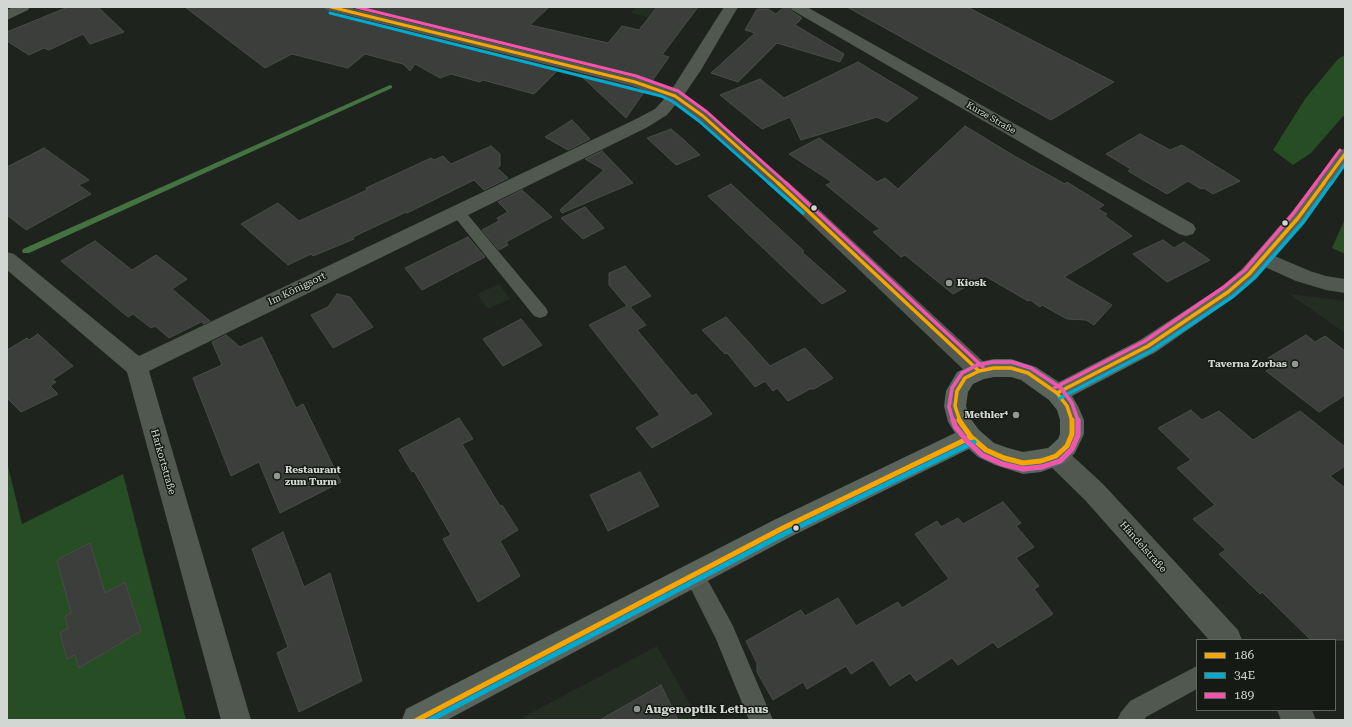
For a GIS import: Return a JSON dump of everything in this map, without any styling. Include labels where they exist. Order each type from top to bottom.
[{"type":"main road","points":[[1057,393],[1148,346],[1228,292],[1263,258],[1298,218],[1345,154]]},
{"type":"main road","points":[[994,368],[1011,368],[1022,372],[1044,382],[1057,393],[1066,406],[1072,420],[1072,434],[1067,446],[1056,456],[1041,461],[1023,462],[1004,458],[992,452],[971,437],[960,422],[955,406],[957,391],[965,378],[979,371],[994,368]]},
{"type":"main road","points":[[431,717],[783,528],[971,437]]},
{"type":"street","points":[[7,16],[23,7]]},
{"type":"street","points":[[331,7],[635,82],[675,96],[703,116],[807,209],[979,371]]},
{"type":"street","name":"Im Königsort","points":[[137,367],[640,124],[661,112],[675,96],[731,7]]},
{"type":"street","name":"Kurze Straße","points":[[797,7],[1186,229]]},
{"type":"street","points":[[1263,258],[1318,281],[1345,286]]},
{"type":"street","points":[[8,260],[137,367]]},
{"type":"street","name":"Harkortstraße","points":[[137,367],[236,720]]},
{"type":"street","name":"Händelstraße","points":[[1056,456],[1094,492],[1227,639]]},
{"type":"street","points":[[1293,711],[1301,720]]},
{"type":"lane","points":[[458,212],[540,312]]},
{"type":"lane","points":[[694,575],[724,632],[761,720]]},
{"type":"lane","points":[[1129,720],[1138,709],[1196,678]]},
{"type":"shaded area","points":[[636,7],[657,7],[676,18],[652,13],[648,17],[631,13]]},
{"type":"shaded area","points":[[499,284],[510,299],[488,309],[477,294]]},
{"type":"shaded area","points":[[1289,294],[1345,301],[1345,333]]},
{"type":"shaded area","points":[[657,646],[699,720],[518,720]]},
{"type":"green space","points":[[1345,55],[1345,114],[1311,153],[1293,165],[1273,150],[1305,99],[1338,59]]},
{"type":"green space","points":[[1345,219],[1345,254],[1332,248]]},
{"type":"green space","points":[[7,462],[22,524],[123,474],[186,720],[7,720]]},
{"type":"building","points":[[68,7],[98,7],[124,32],[90,44],[83,34],[49,50],[44,48],[29,55],[7,41],[7,32]]},
{"type":"building","points":[[185,7],[323,7],[326,11],[559,69],[534,94],[483,80],[480,82],[451,74],[440,78],[415,64],[410,71],[403,64],[365,54],[348,68],[292,54],[265,68]]},
{"type":"building","points":[[354,7],[549,7],[530,25],[608,43],[622,26],[639,30],[657,7],[698,7],[662,55],[669,57],[652,81]]},
{"type":"building","points":[[784,7],[789,7],[791,11],[802,18],[795,25],[844,54],[840,62],[777,43],[738,82],[711,73],[755,33],[745,30],[757,9],[768,9],[776,14]]},
{"type":"building","points":[[847,7],[967,7],[1114,82],[1051,120]]},
{"type":"building","points":[[858,62],[918,98],[887,122],[877,117],[801,140],[790,117],[762,129],[720,95],[760,79],[784,98]]},
{"type":"building","points":[[579,74],[629,86],[644,92],[626,118]]},
{"type":"building","points":[[572,120],[590,139],[568,150],[545,137]]},
{"type":"building","points":[[965,126],[1016,157],[1065,184],[1067,182],[1104,205],[1098,209],[1107,214],[1105,216],[1132,236],[1064,277],[1112,305],[1094,325],[1086,320],[1067,319],[1042,305],[1040,307],[985,276],[953,294],[905,255],[901,257],[873,232],[880,229],[826,185],[832,182],[789,154],[819,138],[877,182],[885,178],[898,189]]},
{"type":"building","points":[[671,129],[700,155],[676,165],[647,138]]},
{"type":"building","points":[[1140,134],[1170,150],[1182,145],[1240,181],[1213,194],[1188,181],[1167,194],[1128,171],[1131,169],[1106,154]]},
{"type":"building","points":[[491,146],[500,154],[500,166],[497,168],[508,178],[484,190],[474,180],[407,213],[406,212],[353,237],[354,239],[313,256],[311,254],[288,265],[241,224],[278,203],[299,221],[367,190],[366,188],[431,158],[434,160],[443,156],[451,164]]},
{"type":"building","points":[[44,148],[89,180],[79,185],[91,194],[26,230],[7,215],[7,167]]},
{"type":"building","points":[[602,151],[633,183],[562,213],[560,210],[604,170],[585,159]]},
{"type":"building","points":[[731,184],[804,251],[802,252],[846,291],[822,304],[708,196]]},
{"type":"building","points":[[522,190],[552,217],[506,242],[508,245],[499,250],[482,230],[499,221],[497,218],[508,212],[498,202]]},
{"type":"building","points":[[585,207],[604,228],[583,239],[561,218]]},
{"type":"building","points":[[468,237],[485,257],[422,290],[405,268]]},
{"type":"building","points":[[1163,240],[1174,248],[1184,242],[1210,260],[1167,282],[1133,254]]},
{"type":"building","points":[[95,241],[132,270],[156,255],[187,279],[172,289],[210,321],[203,324],[203,321],[169,338],[155,326],[151,328],[133,314],[128,317],[61,261]]},
{"type":"building","points":[[625,266],[651,296],[630,307],[646,325],[637,330],[692,396],[696,394],[712,414],[652,448],[636,428],[660,415],[589,325],[627,306],[609,285],[609,273]]},
{"type":"building","points":[[337,294],[350,297],[373,327],[333,348],[311,315],[328,307]]},
{"type":"building","points":[[726,317],[770,366],[805,348],[833,378],[788,401],[777,388],[773,391],[765,381],[755,387],[727,353],[725,354],[702,330]]},
{"type":"building","points":[[521,319],[542,345],[503,366],[483,339]]},
{"type":"building","points":[[38,334],[73,366],[52,380],[56,382],[50,386],[58,394],[21,412],[7,398],[7,350],[27,338],[29,340]]},
{"type":"building","points":[[226,335],[240,347],[262,337],[296,408],[303,404],[341,482],[280,513],[259,462],[231,476],[193,378],[222,365],[212,342]]},
{"type":"building","points":[[1306,335],[1315,342],[1325,336],[1345,351],[1345,395],[1319,412],[1266,371],[1276,365],[1268,358]]},
{"type":"building","points":[[1191,410],[1202,420],[1219,411],[1253,440],[1300,411],[1345,447],[1345,466],[1330,476],[1345,488],[1345,640],[1310,639],[1262,592],[1260,594],[1219,554],[1226,550],[1193,519],[1215,505],[1177,468],[1191,460],[1158,428]]},
{"type":"building","points":[[459,418],[473,439],[462,444],[500,506],[502,505],[518,530],[500,541],[520,576],[478,602],[443,539],[451,535],[414,471],[412,472],[399,450]]},
{"type":"building","points":[[640,472],[659,506],[608,531],[590,495]]},
{"type":"building","points":[[1003,502],[1021,523],[1016,526],[1034,547],[1016,558],[1039,586],[1034,589],[1053,614],[998,648],[993,642],[958,665],[952,658],[916,681],[910,673],[890,686],[873,660],[851,674],[846,666],[807,689],[803,682],[773,700],[757,672],[757,663],[746,641],[801,610],[805,616],[838,598],[856,626],[898,602],[902,608],[949,579],[915,534],[937,521],[941,527],[958,518],[963,524]]},
{"type":"building","points":[[283,532],[304,587],[330,573],[362,681],[299,712],[277,653],[288,647],[252,549]]},
{"type":"building","points":[[90,543],[105,593],[125,582],[141,631],[79,668],[75,655],[67,659],[60,633],[68,628],[65,616],[71,613],[57,560]]},
{"type":"building","points":[[661,685],[678,720],[600,720]]},
{"type":"waterway","points":[[26,251],[390,87]]},
{"type":"transit line","name":"186","points":[[331,7],[635,82],[675,96],[703,116],[807,209],[979,371]]},
{"type":"transit line","name":"189","points":[[356,7],[636,76],[678,91],[707,112],[811,205],[983,367]]},
{"type":"transit line","name":"34E","points":[[330,13],[661,96],[672,101],[699,121],[803,213]]},
{"type":"transit line","name":"189","points":[[1054,388],[1145,341],[1224,287],[1245,270],[1293,214],[1340,150]]},
{"type":"transit line","name":"186","points":[[1057,393],[1148,346],[1228,292],[1249,274],[1298,218],[1345,154]]},
{"type":"transit line","name":"34E","points":[[1060,398],[1151,351],[1232,297],[1254,278],[1303,222],[1345,164]]},
{"type":"transit line","name":"34E","points":[[993,362],[1012,362],[1031,368],[1061,388],[1072,403],[1078,419],[1078,435],[1072,449],[1060,461],[1042,467],[1023,469],[1002,464],[982,455],[967,441],[955,426],[949,407],[952,388],[962,373],[977,365],[993,362]]},
{"type":"transit line","name":"189","points":[[993,362],[977,365],[962,373],[952,388],[949,407],[955,426],[967,441],[982,455],[1002,464],[1023,469],[1042,467],[1060,461],[1072,449],[1078,435],[1078,419],[1072,403],[1061,388],[1031,368],[1012,362],[994,362]]},
{"type":"transit line","name":"186","points":[[994,368],[1011,368],[1028,373],[1057,393],[1067,406],[1072,420],[1072,434],[1067,446],[1056,456],[1041,461],[1023,463],[1004,458],[986,450],[971,437],[960,422],[955,406],[957,391],[965,378],[979,371],[994,368]]},
{"type":"transit line","name":"186","points":[[417,720],[783,528],[971,437]]},
{"type":"transit line","name":"34E","points":[[430,720],[786,533],[974,442]]},
{"type":"place","name":"Kiosk","points":[[949,283]]},
{"type":"place","name":"Taverna Zorbas","points":[[1295,364]]},
{"type":"place","name":"Methler⁴","points":[[1016,415]]},
{"type":"place","name":"Restaurant zum Turm","points":[[277,476]]},
{"type":"place","name":"Augenoptik Lethaus","points":[[637,709]]}]
